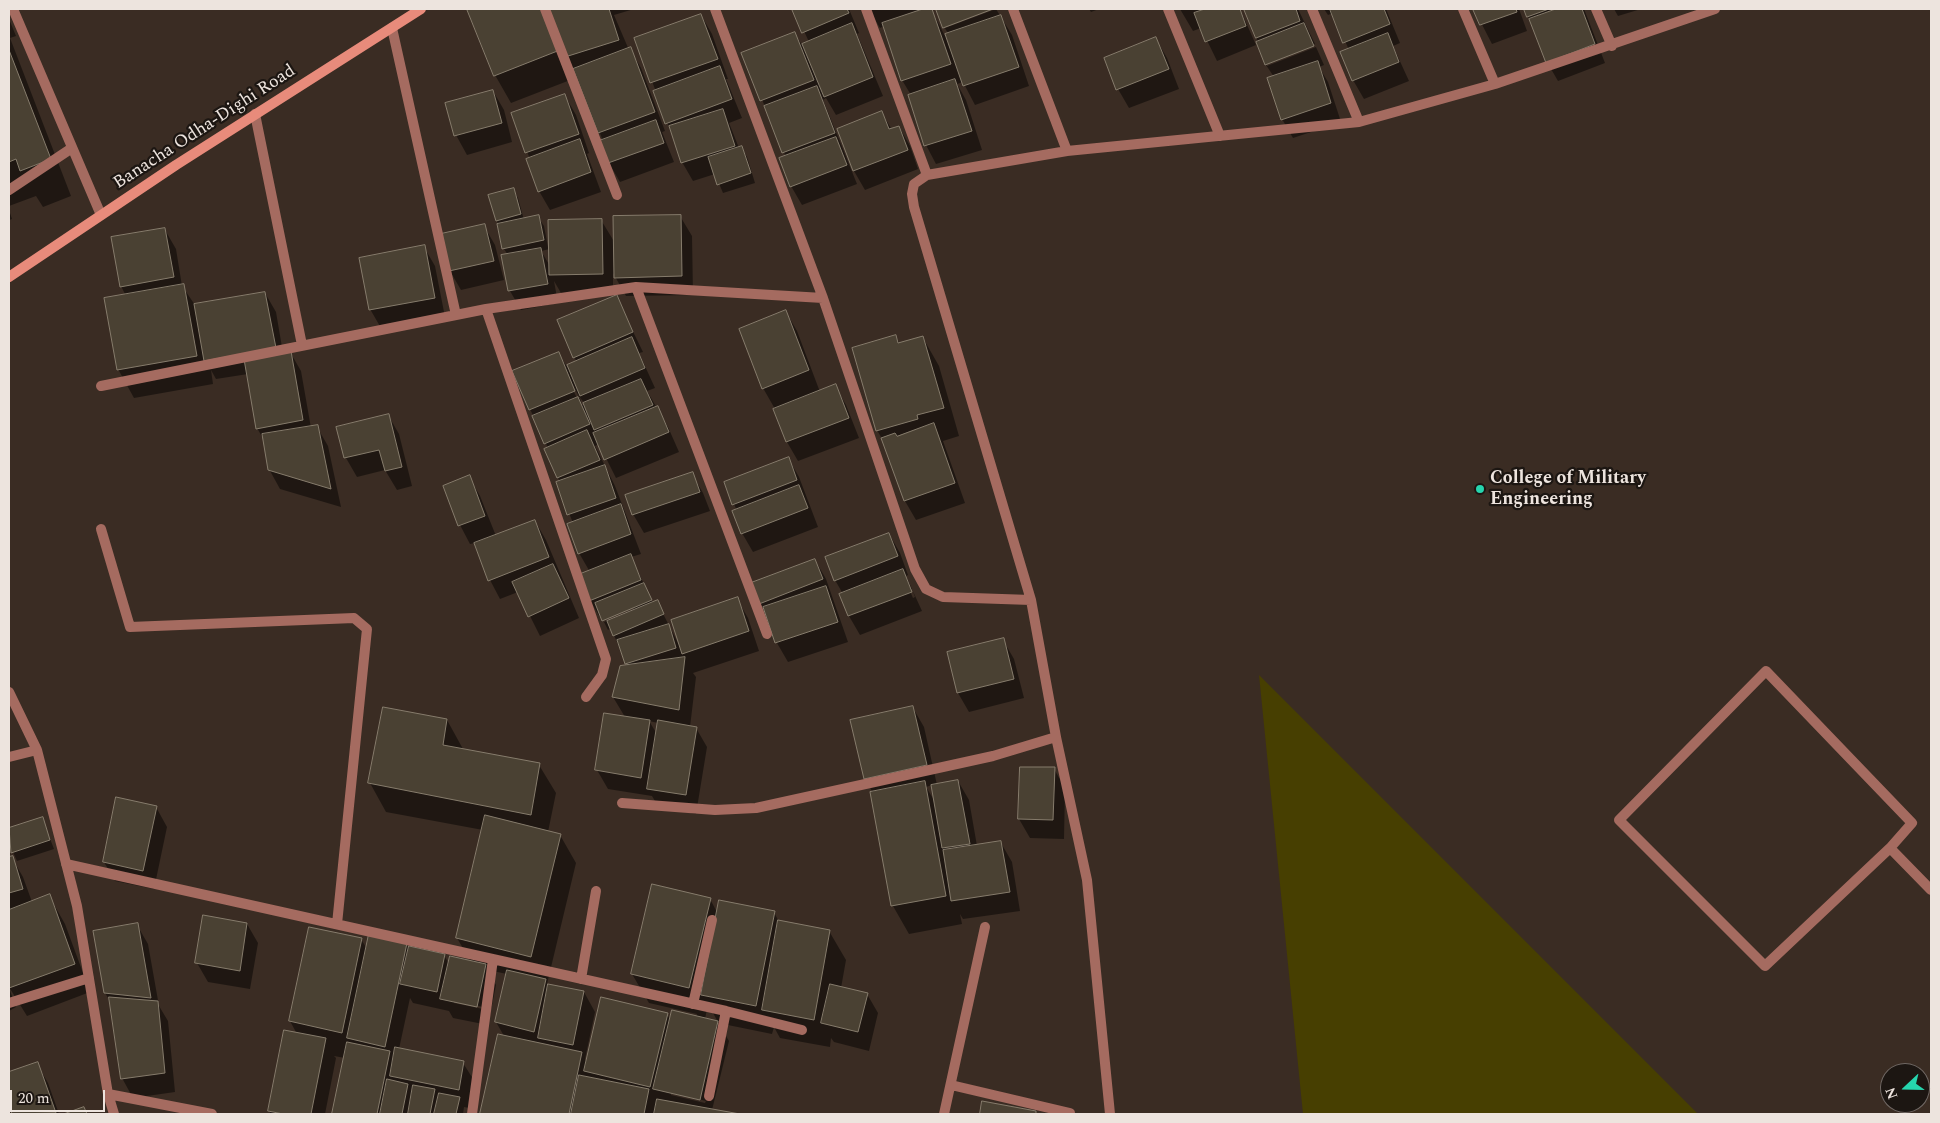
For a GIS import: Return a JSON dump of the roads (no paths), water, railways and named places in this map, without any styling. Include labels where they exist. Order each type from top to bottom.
[{"type":"street","points":[[13,9],[101,215]]},
{"type":"street","name":"Banacha Odha-Dighi Road","points":[[9,277],[255,114],[421,9]]},
{"type":"street","points":[[545,9],[617,195]]},
{"type":"street","points":[[715,9],[823,298],[915,569],[926,588],[943,597],[1031,600]]},
{"type":"street","points":[[866,9],[926,175]]},
{"type":"street","points":[[1013,9],[1067,151]]},
{"type":"street","points":[[1168,9],[1220,136]]},
{"type":"street","points":[[1312,9],[1359,122]]},
{"type":"street","points":[[1463,9],[1494,84]]},
{"type":"street","points":[[1596,9],[1612,46]]},
{"type":"street","points":[[1110,1114],[1087,880],[1056,737],[1031,600],[914,207],[912,194],[914,184],[926,175],[1067,151],[1359,122],[1494,84],[1612,46],[1715,9]]},
{"type":"street","points":[[392,28],[456,315]]},
{"type":"street","points":[[255,114],[302,345]]},
{"type":"street","points":[[9,190],[72,148]]},
{"type":"street","points":[[101,386],[486,309],[636,287],[823,298]]},
{"type":"street","points":[[636,287],[767,634]]},
{"type":"street","points":[[486,309],[606,660],[602,675],[586,697]]},
{"type":"street","points":[[101,529],[130,627],[354,618],[367,629],[337,924]]},
{"type":"street","points":[[1766,671],[1912,823],[1890,848],[1765,966],[1619,820],[1766,671]]},
{"type":"street","points":[[9,692],[37,750],[77,906],[108,1094],[114,1114]]},
{"type":"street","points":[[622,803],[715,810],[756,808],[993,756],[1056,737]]},
{"type":"street","points":[[9,757],[37,750]]},
{"type":"street","points":[[1890,848],[1931,890]]},
{"type":"street","points":[[66,864],[726,1011],[802,1030]]},
{"type":"street","points":[[581,979],[596,892]]},
{"type":"street","points":[[693,1004],[712,920]]},
{"type":"street","points":[[944,1114],[985,927]]},
{"type":"street","points":[[472,1114],[493,959]]},
{"type":"street","points":[[9,1003],[89,978]]},
{"type":"street","points":[[709,1096],[726,1011]]},
{"type":"street","points":[[950,1085],[1070,1113]]},
{"type":"street","points":[[108,1094],[212,1114]]},
{"type":"place","name":"College of Military Engineering","points":[[1480,489]]}]
